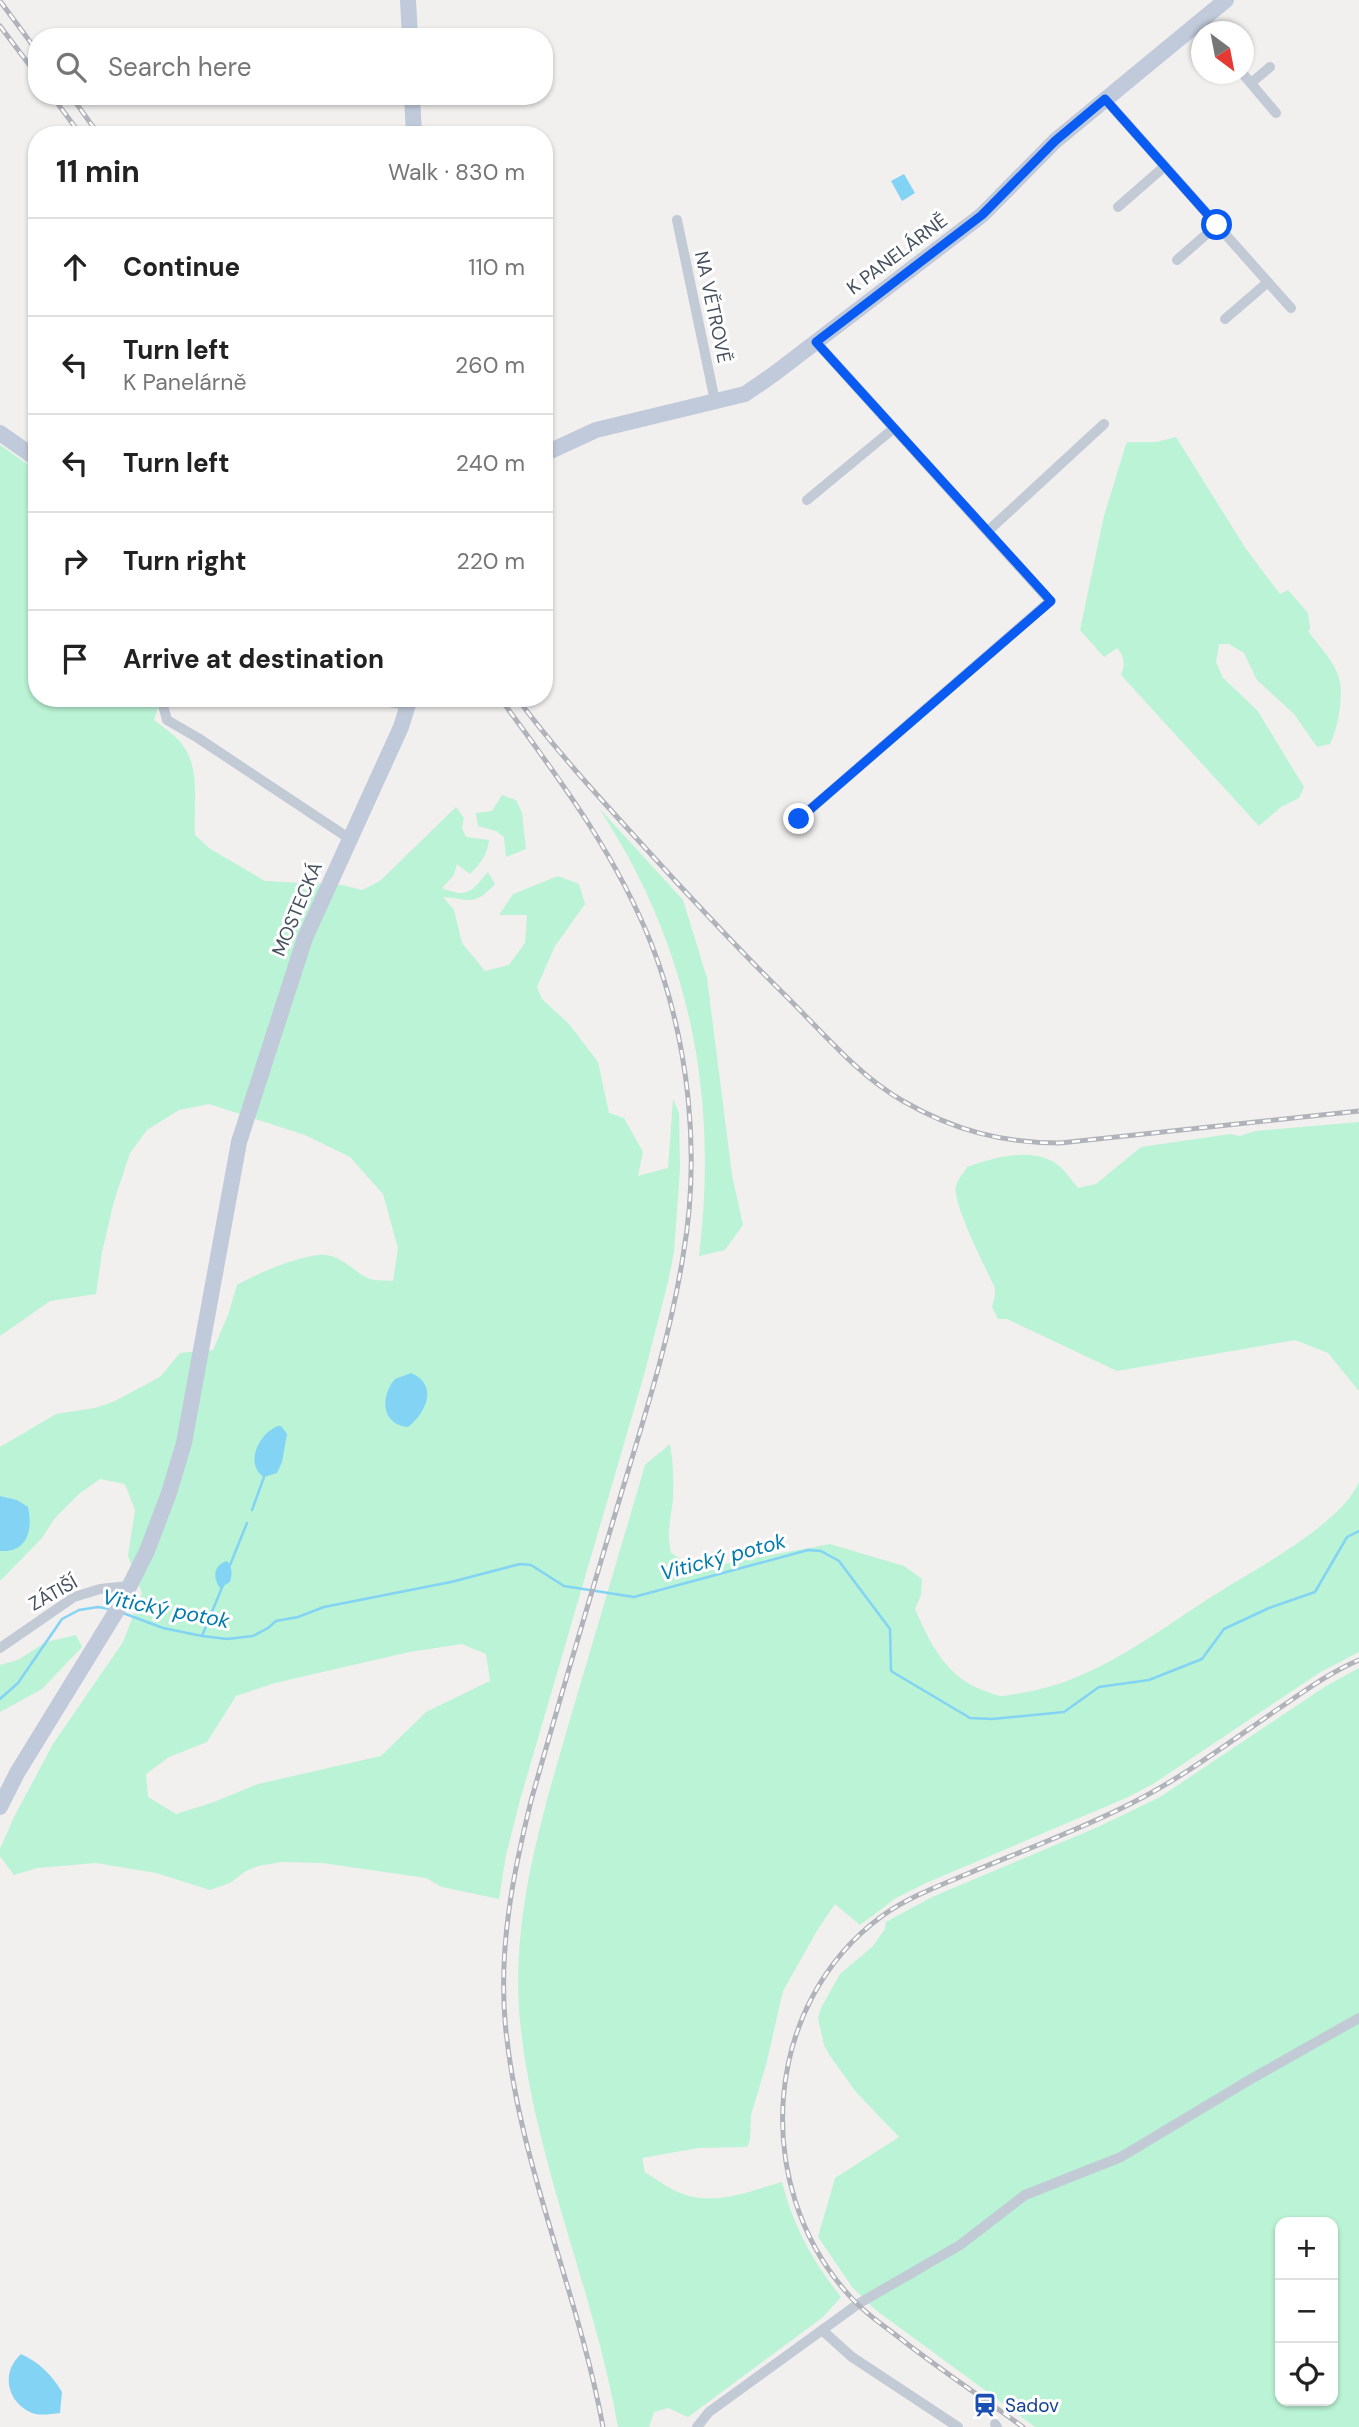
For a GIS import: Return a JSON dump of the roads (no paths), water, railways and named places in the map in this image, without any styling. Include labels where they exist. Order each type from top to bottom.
[{"type":"street","points":[[408,0],[410,28]]},
{"type":"street","name":"K PANELÁRNĚ","points":[[1208,21],[1226,0]]},
{"type":"street","name":"K PANELÁRNĚ","points":[[553,450],[596,430],[745,394],[982,215],[1055,141],[1105,99],[1191,36]]},
{"type":"street","points":[[1254,75],[1270,67]]},
{"type":"street","points":[[1252,84],[1276,113]]},
{"type":"street","points":[[1105,99],[1291,308]]},
{"type":"street","points":[[412,105],[414,126]]},
{"type":"street","points":[[1118,206],[1165,166]]},
{"type":"street","name":"NA VĚTROVĚ","points":[[677,219],[715,401]]},
{"type":"street","points":[[1177,260],[1217,225]]},
{"type":"street","points":[[1224,319],[1268,282]]},
{"type":"street","points":[[799,819],[1051,601],[816,342]]},
{"type":"street","points":[[988,531],[1104,424]]},
{"type":"street","points":[[807,500],[893,429]]},
{"type":"street","points":[[0,433],[28,453]]},
{"type":"street","points":[[163,707],[167,720],[350,839]]},
{"type":"street","name":"MOSTECKÁ","points":[[0,1807],[17,1773],[119,1607],[151,1540],[169,1493],[184,1443],[239,1142],[305,938],[401,727],[407,707]]},
{"type":"street","name":"ZÁTIŠÍ","points":[[0,1648],[74,1597],[100,1589],[129,1586]]},
{"type":"street","points":[[697,2427],[709,2412],[858,2304],[960,2245],[1025,2195],[1121,2157],[1359,2018]]},
{"type":"street","points":[[823,2331],[852,2357],[958,2427]]},
{"type":"water","points":[[904,174],[915,193],[902,201],[891,181]]},
{"type":"water","points":[[411,1373],[425,1385],[427,1399],[420,1414],[408,1427],[392,1421],[385,1401],[395,1379]]},
{"type":"water","points":[[278,1426],[287,1434],[282,1462],[277,1473],[264,1477],[255,1465],[256,1449],[265,1435]]},
{"type":"water","points":[[0,1496],[17,1500],[28,1507],[30,1523],[26,1538],[17,1548],[9,1551],[0,1551]]},
{"type":"water","points":[[227,1561],[231,1568],[231,1579],[220,1588],[216,1580],[217,1568]]},
{"type":"water","points":[[21,2354],[49,2374],[62,2392],[60,2413],[35,2414],[16,2402],[9,2386],[9,2378],[15,2361]]},
{"type":"waterway","points":[[252,1510],[264,1477]]},
{"type":"waterway","points":[[230,1565],[247,1523]]},
{"type":"waterway","name":"Vitický potok","points":[[123,1613],[163,1628],[227,1639],[253,1636],[276,1621],[298,1617],[324,1607],[451,1582],[520,1564],[531,1565],[564,1586],[634,1597],[808,1550],[821,1551],[839,1561],[890,1629],[891,1671],[970,1718],[992,1719],[1064,1712],[1099,1687],[1149,1680],[1202,1659],[1224,1629],[1269,1608],[1315,1592],[1347,1537],[1359,1531]]},
{"type":"waterway","points":[[202,1636],[223,1585]]},
{"type":"waterway","name":"Vitický potok","points":[[0,1699],[18,1683],[62,1619],[79,1610],[98,1607],[110,1609]]},
{"type":"railway","points":[[0,1],[28,39]]},
{"type":"railway","points":[[0,26],[28,63]]},
{"type":"railway","points":[[59,105],[74,126]]},
{"type":"railway","points":[[77,105],[93,126]]},
{"type":"railway","points":[[507,707],[583,816],[637,910],[651,943],[675,1018],[683,1058],[691,1138],[688,1217],[671,1318],[531,1801],[513,1883],[504,1965],[505,2021],[522,2124],[579,2325],[603,2427]]},
{"type":"railway","points":[[524,707],[591,788],[675,880],[829,1040],[887,1091],[940,1120],[978,1133],[1018,1141],[1060,1143],[1359,1111]]},
{"type":"railway","points":[[1023,2427],[868,2313],[847,2293],[816,2249],[795,2200],[784,2149],[784,2097],[793,2045],[812,1997],[842,1953],[882,1916],[934,1888],[1132,1803],[1211,1756],[1313,1685],[1359,1660]]},
{"type":"place","name":"Sadov","points":[[985,2405]]}]
